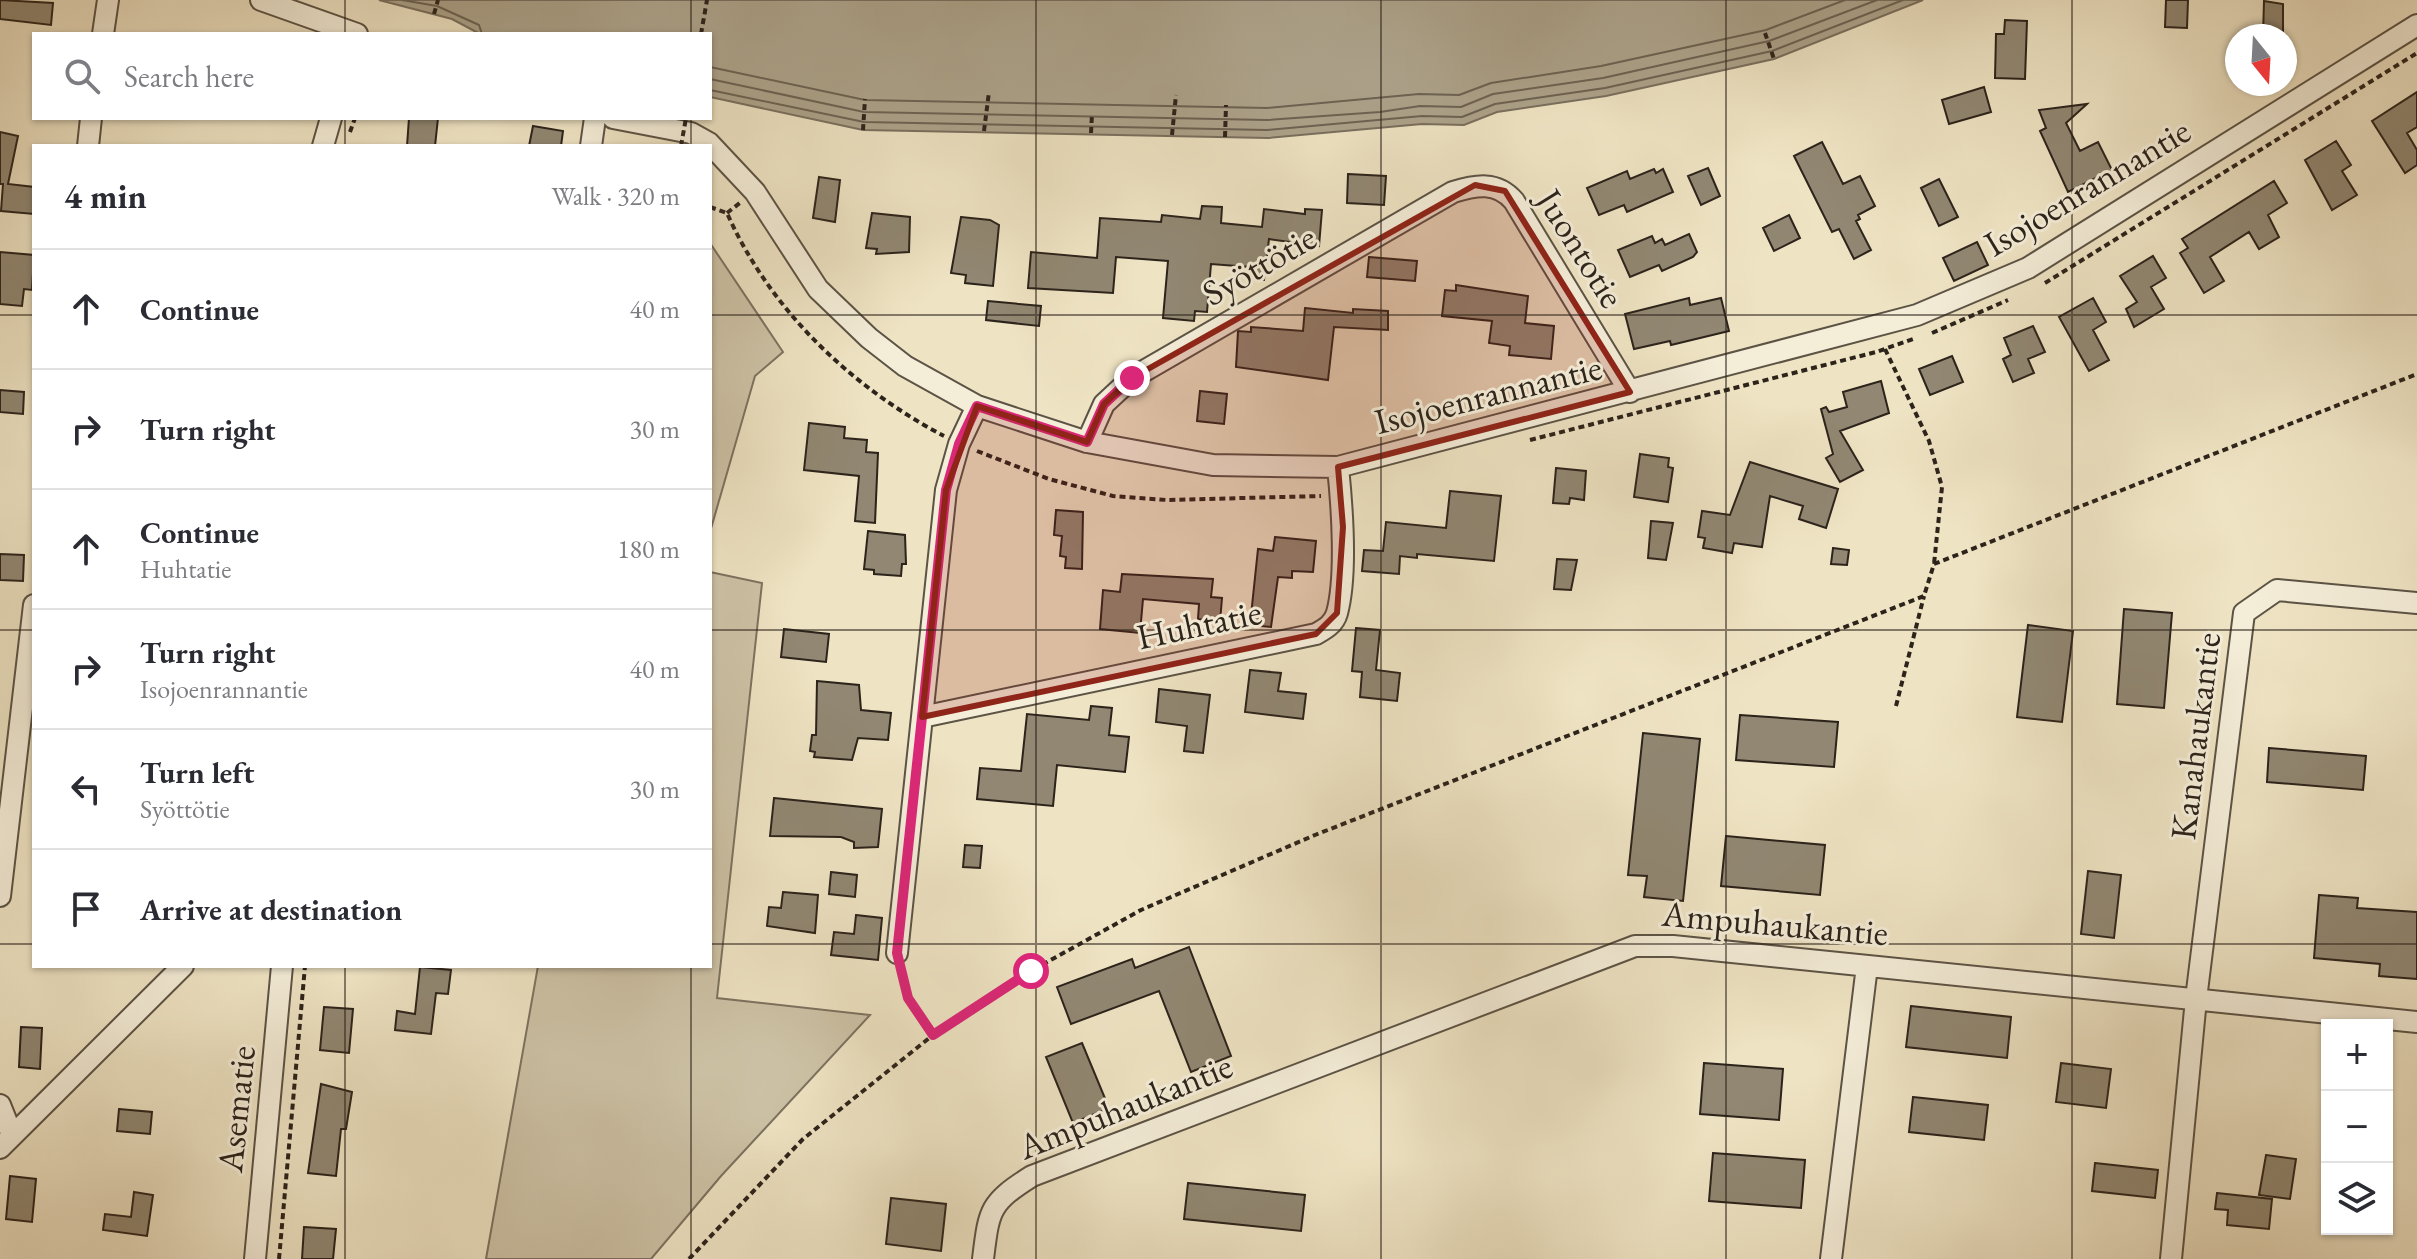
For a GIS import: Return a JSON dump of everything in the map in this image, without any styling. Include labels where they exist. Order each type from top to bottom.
[{"type":"street","points":[[103,32],[108,0]]},
{"type":"street","points":[[261,0],[349,32]]},
{"type":"street","name":"Isojoenrannantie","points":[[712,146],[755,192],[818,289],[869,338],[905,366],[977,406],[1087,442],[1213,465],[1338,467],[1917,315],[2028,268],[2417,25]]},
{"type":"street","points":[[88,144],[91,120]]},
{"type":"street","points":[[324,144],[330,120]]},
{"type":"street","points":[[591,144],[595,120]]},
{"type":"street","name":"Isojoenrannantie","points":[[623,120],[691,133],[710,144]]},
{"type":"street","name":"Syöttötie","points":[[1087,442],[1104,404],[1132,378],[1453,192],[1475,185],[1494,187]]},
{"type":"street","name":"Juontotie","points":[[1494,187],[1505,191],[1514,201],[1630,392]]},
{"type":"street","points":[[897,953],[946,490],[959,444],[977,406]]},
{"type":"street","name":"Huhtatie","points":[[922,717],[1316,634],[1330,626],[1337,613],[1343,527],[1338,467]]},
{"type":"street","name":"Kanahaukantie","points":[[2171,1259],[2196,999],[2244,613],[2277,590],[2417,603]]},
{"type":"street","points":[[0,896],[32,622]]},
{"type":"street","name":"Ampuhaukantie","points":[[983,1259],[988,1215],[1004,1193],[1032,1176],[1635,946],[1673,946],[2417,1022]]},
{"type":"street","points":[[1831,1259],[1867,966]]},
{"type":"street","points":[[6,1142],[181,968]]},
{"type":"street","name":"Asematie","points":[[255,1259],[282,968]]},
{"type":"street","points":[[0,1105],[6,1142]]},
{"type":"path","points":[[434,14],[438,0]]},
{"type":"path","points":[[701,32],[707,0]]},
{"type":"path","points":[[1765,33],[1774,59]]},
{"type":"path","points":[[2037,287],[2189,197],[2417,53]]},
{"type":"path","points":[[984,131],[989,92]]},
{"type":"path","points":[[1172,135],[1176,95]]},
{"type":"path","points":[[863,130],[865,99]]},
{"type":"path","points":[[1225,137],[1226,105]]},
{"type":"path","points":[[1091,133],[1092,114]]},
{"type":"path","points":[[681,144],[686,120]]},
{"type":"path","points":[[712,208],[727,213],[741,246],[784,307],[842,367],[909,417],[959,444],[1049,479],[1113,496],[1167,500],[1308,498],[1340,492]]},
{"type":"path","points":[[1527,440],[1885,349],[1962,322],[2012,299]]},
{"type":"path","points":[[1885,349],[1929,441],[1942,487],[1934,564],[1896,706]]},
{"type":"path","points":[[1934,564],[2417,374]]},
{"type":"path","points":[[689,1259],[803,1139],[933,1035],[1031,971],[1141,910],[1315,835],[1924,596]]},
{"type":"path","points":[[897,953],[908,998],[933,1035]]},
{"type":"path","points":[[279,1259],[305,968]]},
{"type":"highlighted area","points":[[1475,185],[1505,191],[1630,392],[1338,467],[1343,527],[1337,613],[1316,634],[922,717],[946,490],[977,406],[1087,442],[1104,404],[1132,378]]},
{"type":"shaded area","points":[[712,246],[783,352],[755,376],[712,525]]},
{"type":"shaded area","points":[[712,572],[762,583],[717,998],[870,1015],[721,1176],[651,1259],[486,1259],[538,968],[712,968]]},
{"type":"water","points":[[379,0],[1923,0],[1774,59],[1606,96],[1497,112],[1464,125],[1422,124],[1268,138],[863,130],[712,97],[712,32],[476,32],[452,19]]},
{"type":"building","points":[[0,0],[53,3],[51,25],[0,19]]},
{"type":"building","points":[[2166,0],[2188,0],[2187,28],[2165,27]]},
{"type":"building","points":[[2264,1],[2283,4],[2283,24],[2263,24]]},
{"type":"building","points":[[2005,20],[2027,21],[2025,79],[1995,78],[1996,34],[2004,34]]},
{"type":"building","points":[[1984,87],[1991,112],[1949,124],[1942,100]]},
{"type":"building","points":[[2417,92],[2417,127],[2407,133],[2417,150],[2417,165],[2405,173],[2372,121]]},
{"type":"building","points":[[2087,104],[2066,123],[2080,151],[2098,142],[2112,170],[2068,192],[2040,131],[2046,128],[2039,110]]},
{"type":"building","points":[[409,120],[438,120],[435,144],[407,144]]},
{"type":"building","points":[[533,126],[563,131],[561,144],[529,144]]},
{"type":"building","points":[[0,132],[18,136],[8,184],[32,187],[32,214],[1,211],[3,184],[0,184]]},
{"type":"building","points":[[2336,141],[2351,165],[2342,171],[2357,195],[2332,210],[2305,160]]},
{"type":"building","points":[[1822,142],[1843,184],[1860,176],[1875,206],[1858,215],[1860,219],[1856,221],[1871,250],[1854,259],[1839,229],[1832,232],[1794,156]]},
{"type":"building","points":[[1708,168],[1720,196],[1701,205],[1688,176]]},
{"type":"building","points":[[1654,169],[1656,173],[1663,169],[1673,192],[1627,212],[1624,205],[1599,215],[1587,188],[1627,171],[1630,179]]},
{"type":"building","points":[[1348,174],[1386,176],[1384,205],[1347,203]]},
{"type":"building","points":[[819,177],[840,180],[835,222],[813,218]]},
{"type":"building","points":[[1939,179],[1958,217],[1939,226],[1921,188]]},
{"type":"building","points":[[2274,181],[2287,203],[2268,215],[2279,237],[2259,249],[2249,232],[2210,257],[2224,281],[2204,293],[2180,253],[2188,248],[2182,239]]},
{"type":"building","points":[[1202,206],[1222,207],[1221,223],[1262,227],[1264,209],[1305,214],[1305,209],[1322,210],[1319,246],[1269,239],[1264,280],[1249,278],[1250,267],[1211,264],[1207,312],[1195,311],[1194,321],[1163,318],[1168,261],[1116,257],[1113,293],[1028,288],[1031,252],[1097,258],[1100,218],[1161,222],[1162,215],[1200,219]]},
{"type":"building","points":[[872,213],[910,217],[909,252],[876,254],[877,249],[866,248]]},
{"type":"building","points":[[1789,215],[1800,238],[1774,251],[1763,228]]},
{"type":"building","points":[[961,217],[990,220],[999,225],[993,286],[965,283],[966,275],[951,273]]},
{"type":"building","points":[[1689,234],[1697,252],[1693,257],[1662,271],[1659,265],[1630,277],[1618,250],[1652,236],[1655,243],[1662,239],[1665,245]]},
{"type":"building","points":[[1977,242],[1988,265],[1954,281],[1943,258]]},
{"type":"building","points":[[0,252],[32,255],[32,290],[24,289],[22,306],[0,304]]},
{"type":"building","points":[[2153,256],[2166,278],[2151,287],[2164,309],[2134,327],[2126,309],[2137,302],[2120,276]]},
{"type":"building","points":[[1369,257],[1417,261],[1415,281],[1367,277]]},
{"type":"building","points":[[1456,285],[1528,296],[1525,323],[1554,326],[1551,359],[1509,355],[1510,346],[1489,343],[1492,321],[1442,316],[1445,290],[1456,291]]},
{"type":"building","points":[[1689,298],[1690,305],[1721,298],[1729,331],[1671,345],[1670,341],[1634,349],[1625,314]]},
{"type":"building","points":[[2093,298],[2106,322],[2093,330],[2109,360],[2089,371],[2059,317]]},
{"type":"building","points":[[988,301],[1041,306],[1039,326],[986,320]]},
{"type":"building","points":[[1305,308],[1353,313],[1353,309],[1388,311],[1388,330],[1334,327],[1328,380],[1236,367],[1238,331],[1251,332],[1251,327],[1303,331]]},
{"type":"building","points":[[2033,326],[2045,352],[2028,359],[2034,373],[2013,382],[2003,359],[2011,355],[2004,338]]},
{"type":"building","points":[[1952,356],[1963,382],[1930,395],[1919,369]]},
{"type":"building","points":[[1881,381],[1889,413],[1840,431],[1863,470],[1840,482],[1826,458],[1833,454],[1821,409],[1826,407],[1829,412],[1847,407],[1843,392]]},
{"type":"building","points":[[0,390],[24,392],[23,414],[0,412]]},
{"type":"building","points":[[1200,391],[1227,394],[1224,424],[1197,421]]},
{"type":"building","points":[[809,423],[845,427],[844,438],[867,440],[866,452],[878,453],[875,523],[855,521],[859,476],[804,470]]},
{"type":"building","points":[[1640,454],[1669,458],[1668,467],[1673,468],[1668,502],[1634,497]]},
{"type":"building","points":[[1750,462],[1838,489],[1826,528],[1799,519],[1803,506],[1770,496],[1762,547],[1734,543],[1732,553],[1703,548],[1705,538],[1698,537],[1702,511],[1730,515]]},
{"type":"building","points":[[1556,468],[1586,471],[1584,500],[1570,498],[1569,504],[1553,503]]},
{"type":"building","points":[[1450,491],[1501,496],[1494,561],[1417,554],[1417,558],[1400,556],[1399,574],[1362,571],[1364,550],[1383,551],[1386,522],[1446,528]]},
{"type":"building","points":[[1056,510],[1083,512],[1082,569],[1065,568],[1066,557],[1060,556],[1062,536],[1054,535]]},
{"type":"building","points":[[1651,521],[1673,523],[1666,560],[1648,558]]},
{"type":"building","points":[[868,531],[905,535],[906,564],[902,564],[901,576],[874,574],[874,570],[864,569]]},
{"type":"building","points":[[1275,537],[1316,541],[1313,572],[1292,571],[1292,578],[1278,577],[1271,627],[1250,625],[1258,549],[1273,551]]},
{"type":"building","points":[[1833,548],[1849,550],[1847,565],[1831,564]]},
{"type":"building","points":[[0,554],[24,555],[23,581],[0,580]]},
{"type":"building","points":[[1557,559],[1577,560],[1571,590],[1554,589]]},
{"type":"building","points":[[1122,574],[1213,579],[1211,597],[1222,598],[1220,622],[1198,619],[1199,604],[1143,599],[1140,633],[1100,629],[1103,590],[1120,592]]},
{"type":"building","points":[[2124,609],[2172,613],[2164,708],[2117,704]]},
{"type":"building","points":[[2028,625],[2073,631],[2062,722],[2017,717]]},
{"type":"building","points":[[1356,628],[1380,630],[1376,670],[1400,673],[1397,701],[1360,697],[1362,672],[1352,671]]},
{"type":"building","points":[[784,629],[829,634],[826,662],[781,657]]},
{"type":"building","points":[[1250,670],[1281,673],[1278,691],[1306,694],[1303,719],[1245,712]]},
{"type":"building","points":[[817,681],[859,685],[861,710],[891,713],[888,740],[858,738],[852,760],[814,757],[815,752],[810,751],[812,735],[816,735]]},
{"type":"building","points":[[1159,689],[1210,695],[1203,753],[1184,751],[1187,726],[1156,722]]},
{"type":"building","points":[[1091,706],[1112,708],[1109,735],[1129,737],[1125,772],[1057,765],[1053,806],[977,799],[980,768],[1021,771],[1027,714],[1089,720]]},
{"type":"building","points":[[1740,715],[1838,722],[1834,767],[1736,760]]},
{"type":"building","points":[[1643,733],[1700,739],[1683,901],[1644,897],[1647,876],[1628,875]]},
{"type":"building","points":[[2269,748],[2366,756],[2363,790],[2267,782]]},
{"type":"building","points":[[774,798],[882,809],[878,847],[854,848],[854,842],[841,837],[770,836]]},
{"type":"building","points":[[1726,836],[1825,845],[1820,895],[1721,886]]},
{"type":"building","points":[[965,845],[982,846],[980,868],[963,867]]},
{"type":"building","points":[[2088,871],[2121,875],[2114,938],[2081,934]]},
{"type":"building","points":[[831,872],[857,875],[855,897],[829,894]]},
{"type":"building","points":[[783,892],[818,895],[815,933],[767,926],[769,907],[781,908]]},
{"type":"building","points":[[2319,895],[2358,898],[2357,908],[2417,912],[2417,979],[2379,976],[2380,964],[2314,958]]},
{"type":"building","points":[[856,915],[882,918],[878,960],[831,955],[834,932],[854,934]]},
{"type":"building","points":[[1189,947],[1231,1056],[1191,1072],[1159,991],[1071,1024],[1057,987],[1132,959],[1135,968]]},
{"type":"building","points":[[420,968],[451,970],[448,994],[436,993],[431,1034],[395,1030],[397,1011],[415,1014]]},
{"type":"building","points":[[1911,1006],[2011,1017],[2007,1058],[1906,1047]]},
{"type":"building","points":[[324,1007],[353,1009],[349,1053],[320,1050]]},
{"type":"building","points":[[21,1027],[42,1028],[40,1069],[19,1067]]},
{"type":"building","points":[[1082,1043],[1109,1108],[1073,1123],[1046,1057]]},
{"type":"building","points":[[1704,1063],[1783,1069],[1779,1120],[1700,1114]]},
{"type":"building","points":[[2061,1063],[2111,1069],[2106,1108],[2056,1102]]},
{"type":"building","points":[[321,1084],[352,1092],[346,1129],[341,1129],[336,1176],[308,1173]]},
{"type":"building","points":[[1913,1097],[1988,1105],[1984,1140],[1909,1132]]},
{"type":"building","points":[[119,1109],[152,1112],[150,1134],[117,1131]]},
{"type":"building","points":[[1713,1153],[1805,1160],[1801,1208],[1709,1201]]},
{"type":"building","points":[[2266,1155],[2296,1159],[2290,1199],[2259,1195]]},
{"type":"building","points":[[2095,1163],[2158,1170],[2155,1198],[2092,1191]]},
{"type":"building","points":[[10,1176],[36,1179],[32,1222],[6,1219]]},
{"type":"building","points":[[1188,1183],[1305,1195],[1301,1231],[1184,1219]]},
{"type":"building","points":[[134,1192],[153,1195],[147,1236],[103,1230],[105,1214],[131,1217]]},
{"type":"building","points":[[2217,1193],[2272,1199],[2269,1229],[2227,1225],[2228,1210],[2215,1209]]},
{"type":"building","points":[[891,1198],[946,1204],[941,1251],[886,1244]]},
{"type":"building","points":[[304,1227],[336,1229],[333,1259],[302,1259]]},
{"type":"route","points":[[1031,971],[933,1035],[908,998],[897,953],[946,490],[959,444],[977,406],[1087,442],[1104,404],[1132,378]]}]
